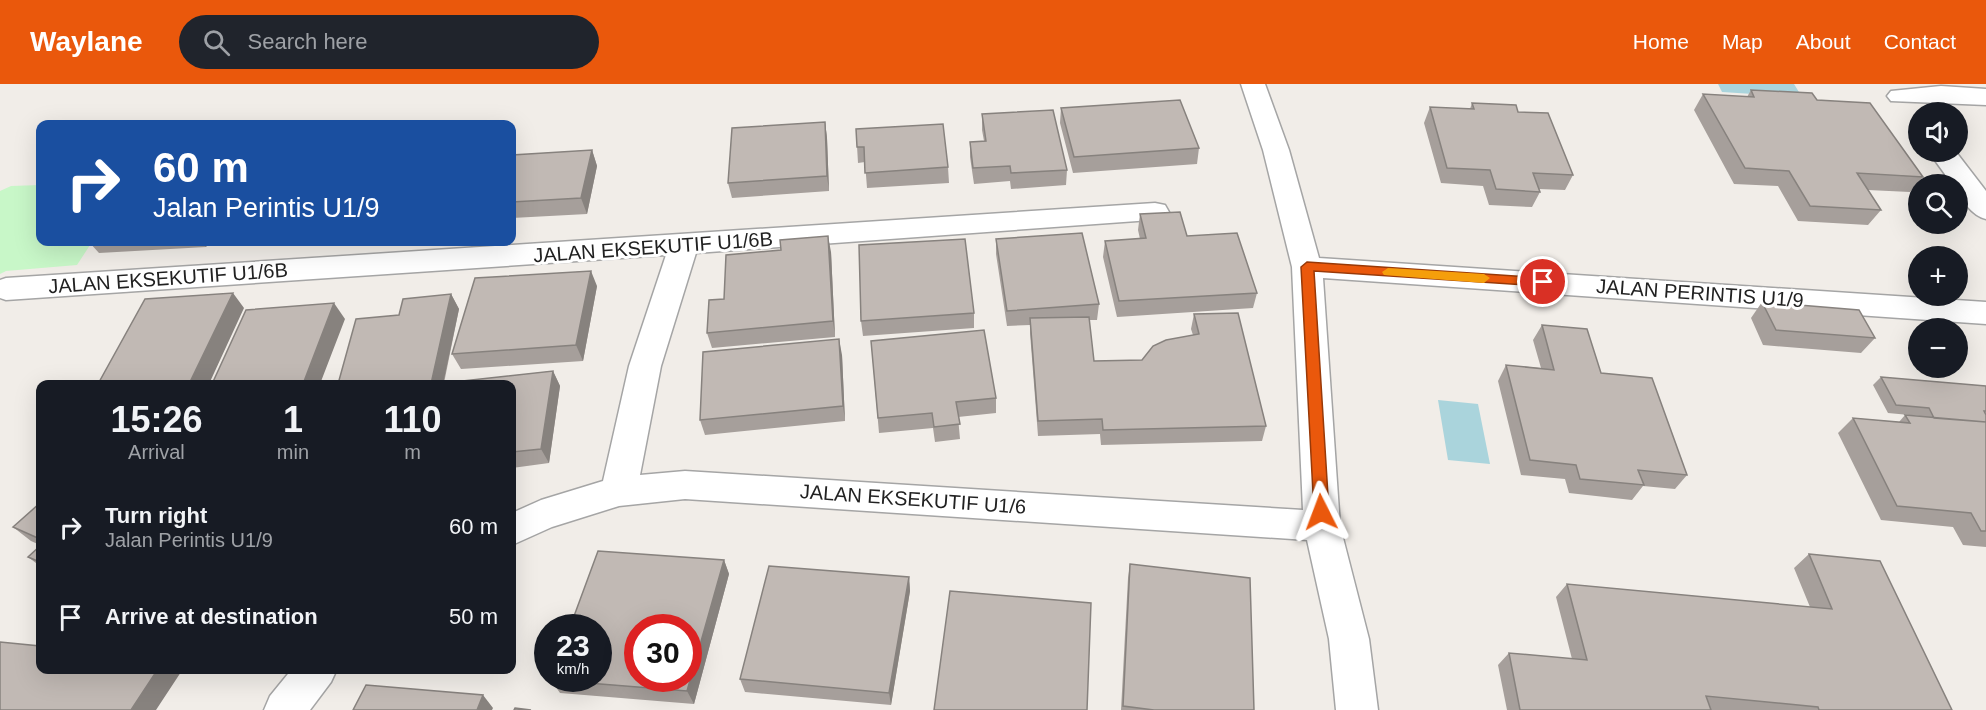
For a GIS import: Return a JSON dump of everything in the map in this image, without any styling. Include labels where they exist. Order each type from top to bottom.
[{"type":"street","points":[[1254,87],[1276,150],[1307,267],[1322,526],[1349,639],[1357,710]]},
{"type":"street","points":[[1908,107],[1897,92],[1986,97]]},
{"type":"street","points":[[1950,162],[1986,210]]},
{"type":"street","name":"JALAN EKSEKUTIF U1/6B","points":[[6,289],[1155,212]]},
{"type":"street","points":[[619,491],[645,366],[684,245]]},
{"type":"street","name":"JALAN PERINTIS U1/9","points":[[1307,267],[1986,313]]},
{"type":"street","name":"JALAN EKSEKUTIF U1/6","points":[[516,528],[541,515],[619,491],[685,484],[1322,526]]},
{"type":"street","points":[[285,710],[313,674]]},
{"type":"green space","points":[[36,185],[36,246],[89,246],[77,265],[6,271],[0,274],[0,191],[11,186]]},
{"type":"water","points":[[1718,84],[1794,84],[1802,97],[1722,92]]},
{"type":"water","points":[[1438,400],[1478,404],[1490,464],[1448,460]]},
{"type":"building","points":[[1751,90],[1812,93],[1817,100],[1870,103],[1908,156],[1908,162],[1912,162],[1921,174],[1908,174],[1908,176],[1857,173],[1881,210],[1810,206],[1789,171],[1745,168],[1703,94],[1754,97]]},
{"type":"building","points":[[1180,100],[1199,148],[1074,157],[1061,108]]},
{"type":"building","points":[[1472,103],[1516,105],[1518,112],[1548,113],[1573,175],[1533,173],[1540,192],[1496,189],[1490,170],[1447,168],[1430,107],[1474,109]]},
{"type":"building","points":[[1053,110],[1067,170],[1011,173],[1010,166],[973,168],[970,142],[986,141],[982,114]]},
{"type":"building","points":[[825,122],[827,176],[728,183],[732,128]]},
{"type":"building","points":[[943,124],[948,167],[865,173],[864,147],[857,147],[856,129]]},
{"type":"building","points":[[592,150],[581,198],[516,202],[516,155]]},
{"type":"building","points":[[1180,212],[1187,236],[1237,233],[1257,293],[1119,301],[1105,241],[1146,238],[1140,214]]},
{"type":"building","points":[[1082,233],[1099,304],[1007,311],[996,239]]},
{"type":"building","points":[[828,236],[833,321],[707,333],[709,300],[724,299],[726,255],[781,250],[780,240]]},
{"type":"building","points":[[965,239],[974,313],[861,321],[859,245]]},
{"type":"building","points":[[591,271],[576,345],[452,354],[475,278]]},
{"type":"building","points":[[233,293],[191,380],[100,380],[145,299]]},
{"type":"building","points":[[451,294],[432,380],[339,380],[356,319],[399,315],[403,299]]},
{"type":"building","points":[[1762,302],[1859,310],[1875,338],[1776,330]]},
{"type":"building","points":[[334,303],[305,380],[214,380],[246,310]]},
{"type":"building","points":[[1238,313],[1266,426],[1103,430],[1102,419],[1038,421],[1030,318],[1089,317],[1094,361],[1142,360],[1153,346],[1166,340],[1199,334],[1194,314]]},
{"type":"building","points":[[1542,325],[1587,329],[1601,373],[1652,378],[1687,475],[1638,470],[1644,485],[1580,479],[1576,465],[1530,460],[1506,365],[1554,370]]},
{"type":"building","points":[[984,330],[996,398],[956,402],[960,424],[934,427],[932,413],[878,418],[871,341]]},
{"type":"building","points":[[839,339],[843,406],[700,420],[703,352]]},
{"type":"building","points":[[553,371],[541,449],[516,452],[516,380],[471,380]]},
{"type":"building","points":[[1881,377],[1986,386],[1986,411],[1984,411],[1986,422],[1934,418],[1929,408],[1896,405]]},
{"type":"building","points":[[1905,415],[1986,422],[1986,531],[1981,531],[1971,513],[1897,506],[1853,418],[1910,423]]},
{"type":"building","points":[[36,507],[36,537],[13,527]]},
{"type":"building","points":[[36,550],[36,560],[28,557]]},
{"type":"building","points":[[598,551],[724,560],[702,638],[702,614],[624,614],[624,686],[612,685],[612,614],[575,614]]},
{"type":"building","points":[[1809,554],[1880,561],[1952,710],[1819,710],[1818,707],[1706,696],[1711,710],[1520,710],[1509,653],[1587,660],[1567,584],[1832,609]]},
{"type":"building","points":[[1130,564],[1250,578],[1254,710],[1154,710],[1123,706]]},
{"type":"building","points":[[769,566],[909,577],[889,693],[740,679]]},
{"type":"building","points":[[950,591],[1091,603],[1087,710],[934,710]]},
{"type":"building","points":[[0,642],[36,646],[36,674],[155,674],[131,710],[0,710]]},
{"type":"building","points":[[366,685],[483,695],[477,710],[353,710]]},
{"type":"slow traffic","points":[[1388,272],[1484,278]]},
{"type":"route","points":[[1321,512],[1307,267],[1543,282]]}]
